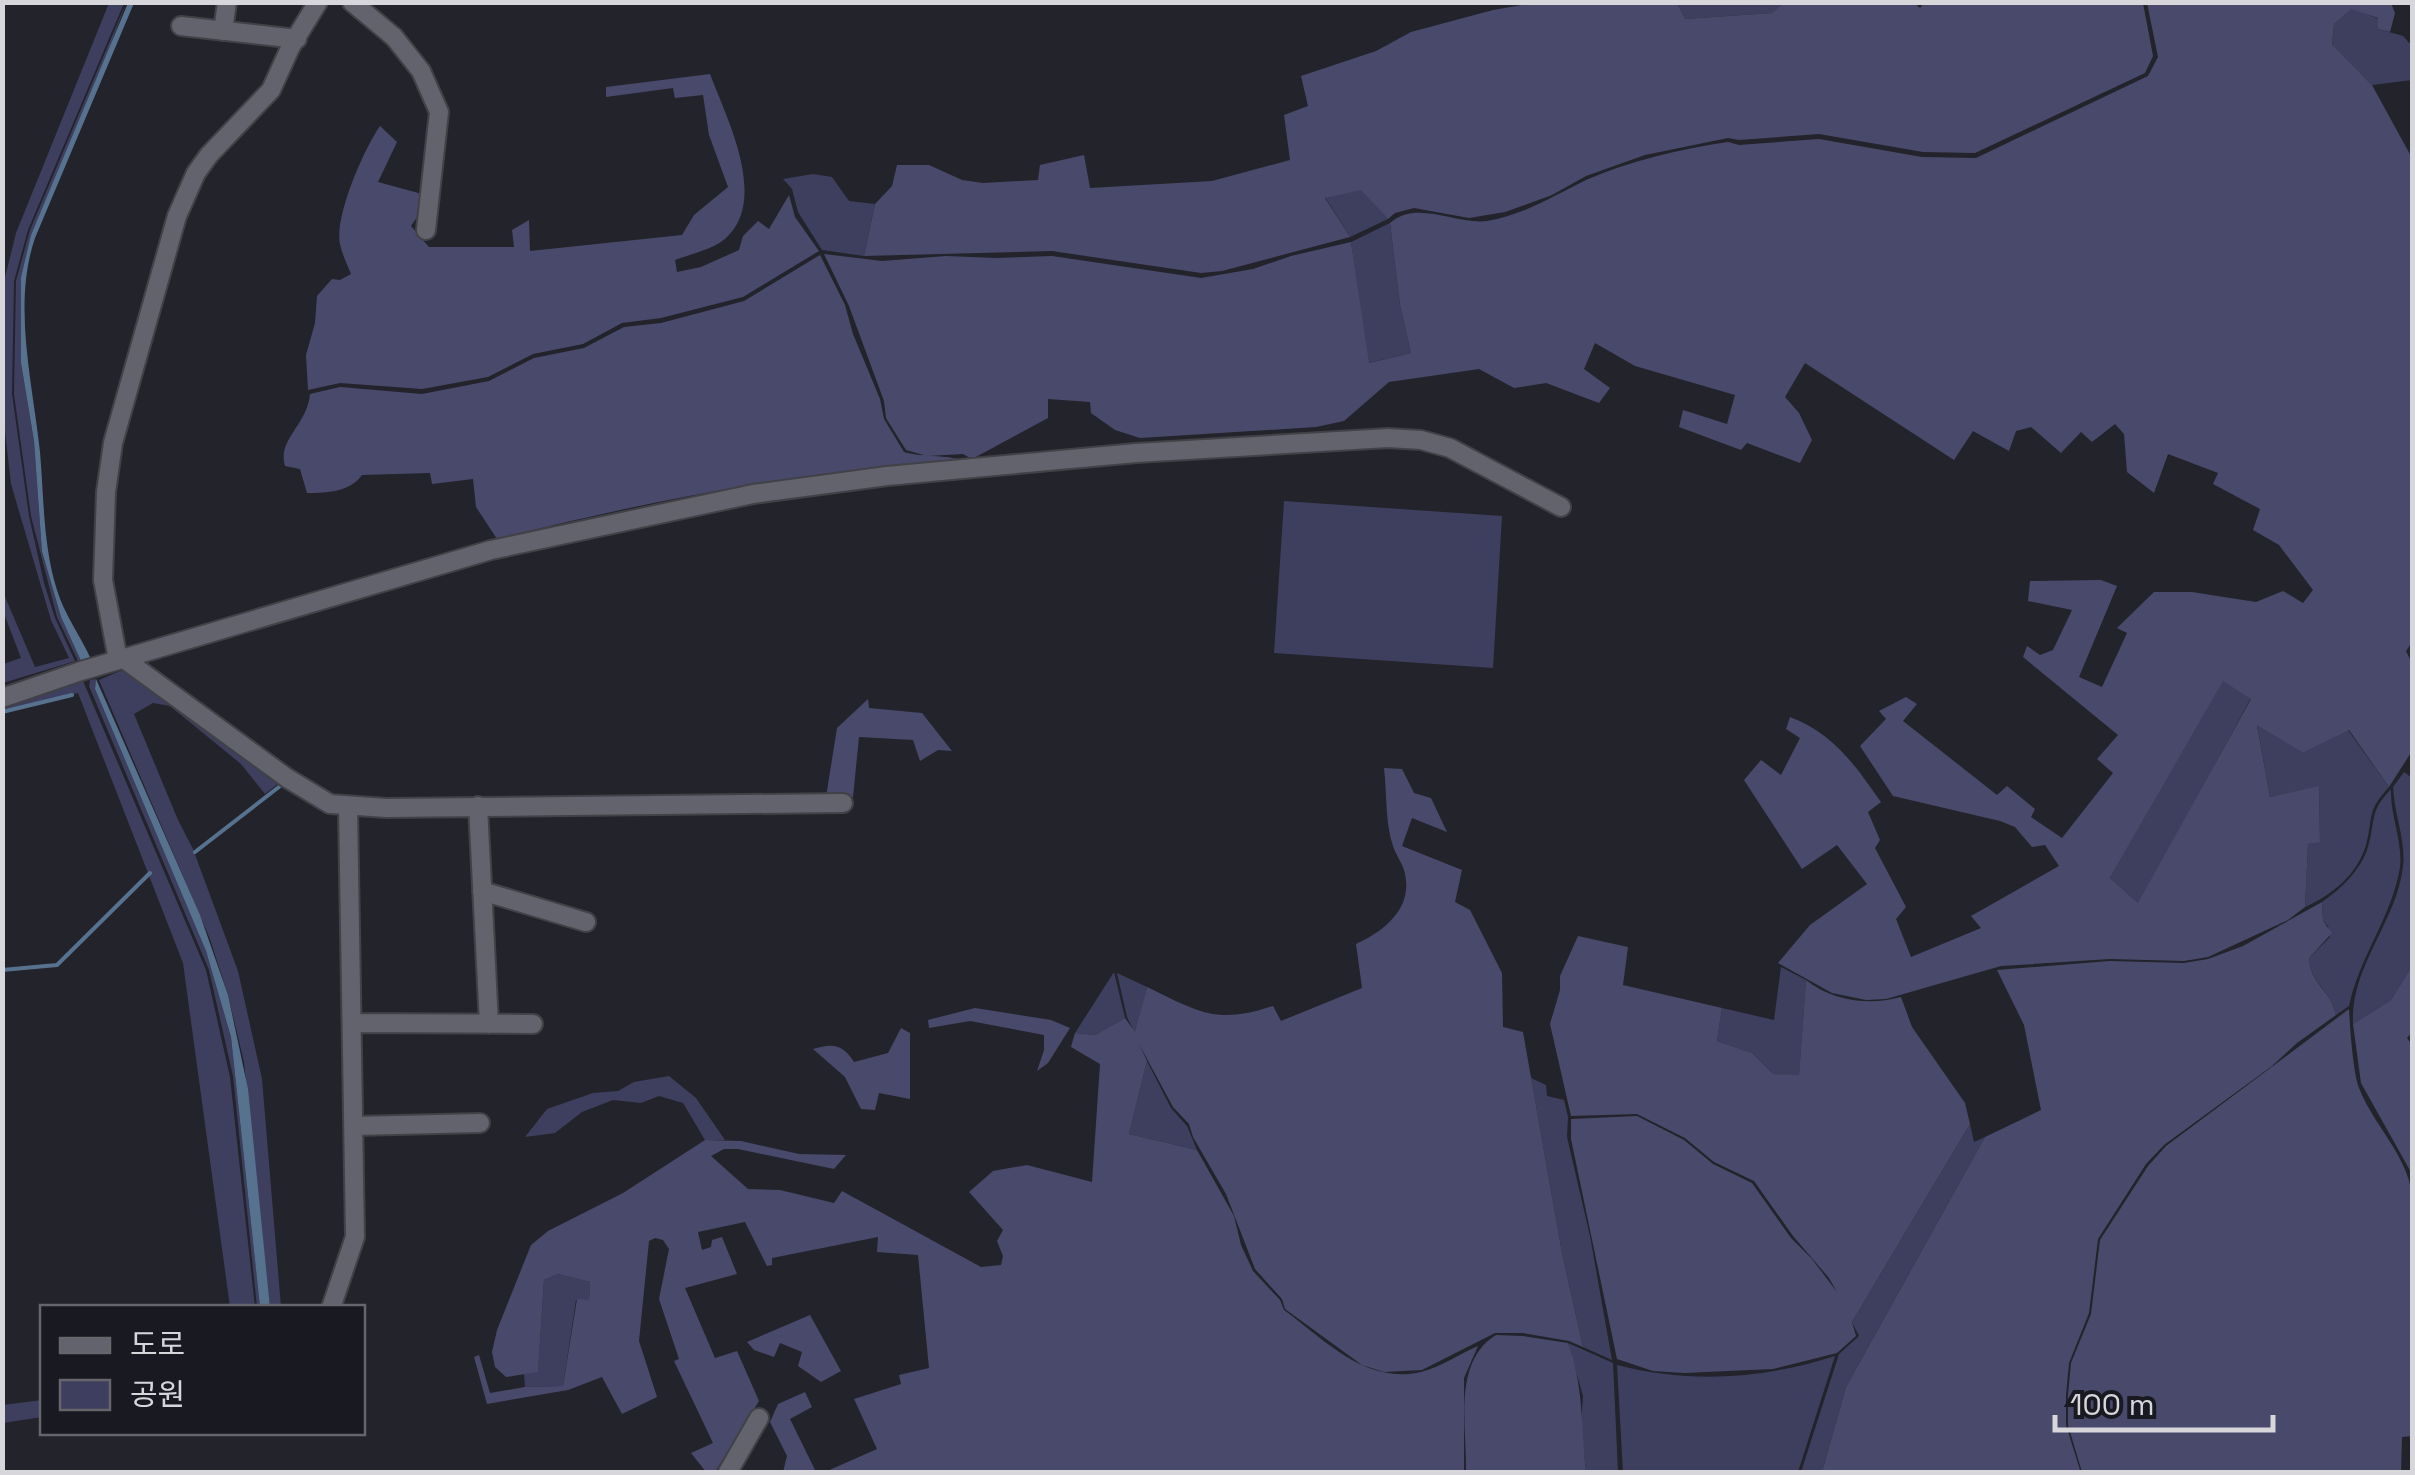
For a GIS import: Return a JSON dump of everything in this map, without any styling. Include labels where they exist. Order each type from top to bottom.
[{"type":"street","points":[[223,31],[227,2]]},
{"type":"street","points":[[318,2],[271,90],[209,155],[177,216],[113,443],[105,510],[103,580],[121,659],[287,778],[330,804],[842,803]]},
{"type":"street","points":[[352,2],[403,48],[422,72],[440,112],[426,230]]},
{"type":"street","points":[[181,26],[297,39]]},
{"type":"street","points":[[2,698],[491,550],[753,494],[887,476],[1180,449],[1388,438],[1450,448],[1561,507]]},
{"type":"street","points":[[332,1305],[355,1238],[348,806]]},
{"type":"street","points":[[478,806],[489,1024]]},
{"type":"street","points":[[482,890],[586,922]]},
{"type":"street","points":[[353,1023],[533,1024]]},
{"type":"street","points":[[354,1126],[480,1123]]},
{"type":"street","points":[[728,1472],[759,1418]]},
{"type":"green space","points":[[109,3],[124,3],[28,230],[14,281],[12,394],[29,516],[55,618],[75,661],[3,683],[3,664],[21,658],[3,611],[3,592],[35,667],[69,658],[51,620],[11,484],[3,414],[3,285],[16,233]]},
{"type":"green space","points":[[126,3],[96,85],[31,235],[21,277],[21,363],[34,441],[42,553],[78,661],[57,617],[31,516],[14,394],[16,281],[30,230]]},
{"type":"green space","points":[[1677,3],[1785,3],[1772,13],[1685,19]]},
{"type":"green space","points":[[2351,8],[2379,19],[2378,29],[2403,36],[2412,46],[2412,80],[2372,85],[2332,46],[2334,24]]},
{"type":"green space","points":[[813,174],[832,177],[849,201],[875,204],[864,256],[822,250],[798,212],[792,189],[783,179]]},
{"type":"green space","points":[[1361,189],[1388,219],[1350,237],[1325,197]]},
{"type":"green space","points":[[1390,223],[1400,305],[1411,353],[1368,363],[1351,242]]},
{"type":"green space","points":[[1284,501],[1502,516],[1493,668],[1274,653]]},
{"type":"green space","points":[[120,671],[130,672],[279,783],[265,794],[241,764],[170,706],[153,703],[134,714],[193,849],[238,971],[262,1079],[281,1305],[270,1305],[244,1062],[228,995],[210,939],[99,680]]},
{"type":"green space","points":[[96,679],[95,689],[206,951],[231,1037],[260,1305],[233,1076],[209,970],[89,686],[90,680]]},
{"type":"green space","points":[[2223,680],[2251,698],[2139,904],[2110,878]]},
{"type":"green space","points":[[83,681],[206,970],[230,1077],[255,1305],[230,1305],[183,963],[78,693],[3,711],[3,703]]},
{"type":"green space","points":[[2257,724],[2303,753],[2348,730],[2389,787],[2374,808],[2366,845],[2350,875],[2305,907],[2308,844],[2320,841],[2319,787],[2270,797]]},
{"type":"green space","points":[[2404,772],[2412,778],[2412,966],[2391,1000],[2353,1024],[2359,983],[2399,886],[2403,856],[2393,787]]},
{"type":"green space","points":[[2391,789],[2400,858],[2396,885],[2349,1006],[2336,1015],[2310,967],[2309,958],[2330,937],[2323,921],[2322,902],[2361,863],[2376,810]]},
{"type":"green space","points":[[1781,967],[1806,980],[1799,1076],[1773,1074],[1752,1053],[1717,1041],[1722,1008],[1774,1020]]},
{"type":"green space","points":[[1114,972],[1125,1018],[1095,1035],[1075,1033]]},
{"type":"green space","points":[[1117,973],[1147,987],[1135,1034],[1127,1017]]},
{"type":"green space","points":[[1147,1061],[1171,1108],[1187,1126],[1197,1150],[1129,1134]]},
{"type":"green space","points":[[669,1076],[696,1098],[725,1140],[705,1140],[683,1103],[659,1096],[641,1103],[613,1100],[582,1112],[555,1133],[525,1137],[547,1109],[593,1093],[618,1091],[634,1082]]},
{"type":"green space","points":[[1531,1078],[1546,1085],[1547,1096],[1564,1100],[1567,1137],[1612,1360],[1583,1347]]},
{"type":"green space","points":[[1970,1124],[1974,1142],[1985,1137],[1846,1387],[1822,1472],[1801,1472],[1839,1354],[1859,1336],[1852,1322]]},
{"type":"green space","points":[[558,1274],[590,1282],[589,1301],[576,1300],[563,1386],[525,1387],[524,1374],[538,1371],[544,1280]]},
{"type":"green space","points":[[1568,1343],[1613,1363],[1618,1472],[1586,1472],[1581,1426],[1583,1396]]},
{"type":"green space","points":[[1835,1356],[1798,1472],[1623,1472],[1617,1365],[1672,1375],[1727,1376],[1781,1370]]},
{"type":"green space","points":[[40,1400],[40,1417],[3,1423],[3,1405]]},
{"type":"shaded area","points":[[1538,2],[1677,3],[1685,19],[1772,13],[1785,2],[1913,2],[1920,8],[1925,2],[2143,3],[2153,56],[2145,73],[1975,153],[1923,152],[1819,134],[1728,138],[1645,155],[1505,212],[1469,218],[1414,208],[1388,219],[1361,190],[1325,198],[1350,237],[1222,271],[1201,273],[1052,251],[864,256],[875,204],[892,186],[897,165],[929,165],[962,180],[983,183],[1038,180],[1040,165],[1084,155],[1090,188],[1212,181],[1290,160],[1284,115],[1308,106],[1301,76],[1376,51],[1411,32]]},
{"type":"shaded area","points":[[128,3],[134,3],[35,238],[25,290],[26,345],[49,556],[60,599],[91,659],[81,661],[61,617],[42,552],[34,441],[21,363],[21,277],[31,235]]},
{"type":"shaded area","points":[[2147,3],[2391,3],[2395,13],[2390,32],[2378,29],[2378,18],[2351,9],[2334,24],[2332,45],[2372,85],[2412,158],[2412,642],[2406,651],[2412,663],[2412,751],[2389,787],[2349,730],[2303,753],[2257,725],[2270,797],[2319,786],[2320,842],[2308,844],[2305,907],[2288,920],[2208,957],[2184,961],[2110,959],[2001,966],[1886,999],[1866,1000],[1832,993],[1778,963],[1810,925],[1867,884],[1837,845],[1802,869],[1744,780],[1761,760],[1781,775],[1800,738],[1786,729],[1790,717],[1819,732],[1852,763],[1881,802],[1868,812],[1880,840],[1875,848],[1906,907],[1896,919],[1911,957],[1981,928],[1971,916],[2059,866],[2045,845],[2032,847],[2015,827],[1893,796],[1860,746],[1886,719],[1879,711],[1906,697],[1917,704],[1903,721],[1997,795],[2007,786],[2035,809],[2031,817],[2062,838],[2113,773],[2097,759],[2118,735],[2023,657],[2027,646],[2040,655],[2053,650],[2072,610],[2028,601],[2030,581],[2101,580],[2117,586],[2079,677],[2102,687],[2127,633],[2117,628],[2154,592],[2192,592],[2256,602],[2283,591],[2303,603],[2313,590],[2279,545],[2253,530],[2260,509],[2213,484],[2218,473],[2168,454],[2154,493],[2127,472],[2124,434],[2115,424],[2092,442],[2081,432],[2061,453],[2031,427],[2016,431],[2009,451],[1973,431],[1954,460],[1805,363],[1785,397],[1799,413],[1812,440],[1800,463],[1747,443],[1741,450],[1679,427],[1683,410],[1727,424],[1735,395],[1635,366],[1595,343],[1584,369],[1610,388],[1599,403],[1546,383],[1514,388],[1479,369],[1389,382],[1344,421],[1316,427],[1140,438],[1115,430],[1091,413],[1090,402],[1048,399],[1048,418],[972,459],[963,454],[927,456],[906,450],[886,418],[884,401],[849,306],[824,254],[882,261],[946,256],[1052,256],[1201,278],[1253,269],[1351,242],[1369,363],[1411,353],[1400,305],[1390,223],[1400,216],[1424,213],[1475,221],[1501,218],[1620,167],[1728,142],[1739,145],[1819,139],[1922,157],[1976,158],[2148,76],[2158,57]],"holes":[[[2223,681],[2251,699],[2138,903],[2110,878]]]},
{"type":"shaded area","points":[[710,74],[740,157],[744,202],[738,222],[726,238],[675,260],[677,272],[701,267],[739,250],[743,236],[758,221],[769,229],[789,195],[795,217],[819,251],[743,297],[661,318],[622,323],[583,344],[533,354],[488,377],[422,389],[340,383],[308,390],[306,355],[317,296],[332,279],[340,280],[351,274],[340,244],[341,217],[359,166],[380,126],[397,142],[378,182],[422,194],[426,204],[411,226],[429,247],[514,247],[512,230],[529,220],[530,251],[682,235],[694,215],[728,187],[709,135],[703,95],[675,98],[673,88],[606,97],[606,87]]},
{"type":"shaded area","points":[[820,255],[845,305],[884,419],[904,452],[966,462],[856,471],[739,487],[497,539],[476,507],[473,479],[432,484],[430,473],[362,475],[344,488],[307,493],[300,469],[285,466],[285,448],[304,415],[310,394],[340,387],[422,394],[489,381],[534,358],[584,348],[624,327],[661,323],[744,301]]},
{"type":"shaded area","points":[[96,679],[200,915],[228,995],[248,1089],[270,1305],[260,1305],[231,1037],[206,951],[95,689]]},
{"type":"shaded area","points":[[868,699],[869,708],[922,713],[952,751],[938,750],[920,761],[913,740],[859,737],[853,797],[826,797],[837,728]]},
{"type":"shaded area","points":[[1384,768],[1402,769],[1414,793],[1431,798],[1447,832],[1412,818],[1402,846],[1462,870],[1455,902],[1470,910],[1502,973],[1503,1027],[1523,1032],[1562,1253],[1583,1347],[1523,1333],[1495,1333],[1422,1370],[1384,1372],[1363,1365],[1382,1372],[1401,1374],[1421,1372],[1478,1346],[1464,1378],[1464,1472],[825,1472],[877,1449],[854,1399],[901,1384],[899,1375],[929,1368],[918,1255],[877,1252],[878,1237],[772,1258],[772,1265],[767,1266],[745,1222],[698,1232],[702,1250],[722,1237],[737,1274],[685,1288],[715,1358],[737,1351],[759,1401],[715,1472],[706,1472],[691,1453],[713,1443],[674,1361],[679,1359],[659,1299],[669,1249],[663,1240],[649,1241],[639,1341],[657,1397],[622,1414],[602,1377],[568,1390],[487,1404],[474,1357],[479,1355],[490,1393],[563,1386],[577,1299],[589,1300],[590,1282],[558,1274],[544,1280],[538,1372],[506,1377],[495,1367],[492,1352],[497,1330],[531,1245],[548,1231],[623,1193],[705,1140],[741,1141],[799,1154],[846,1155],[834,1169],[738,1149],[724,1149],[711,1156],[748,1189],[780,1190],[834,1203],[842,1191],[981,1267],[1001,1265],[1003,1256],[997,1241],[1003,1230],[969,1192],[993,1171],[1027,1165],[1092,1182],[1100,1064],[1071,1047],[1075,1033],[1095,1035],[1125,1018],[1135,1032],[1147,987],[1208,1013],[1237,1015],[1273,1006],[1281,1021],[1362,988],[1356,944],[1394,918],[1405,898],[1404,870],[1389,827]],"holes":[[[1139,1044],[1173,1107],[1189,1124],[1226,1194],[1255,1269],[1282,1299],[1285,1309],[1361,1364],[1284,1310],[1280,1300],[1253,1271],[1234,1216],[1197,1150],[1129,1134],[1147,1061]]]},
{"type":"shaded area","points":[[2322,902],[2323,921],[2332,933],[2309,958],[2310,967],[2336,1015],[2164,1145],[2146,1164],[2098,1239],[2089,1313],[2069,1363],[2066,1395],[2066,1425],[2080,1470],[1822,1472],[1846,1387],[1985,1137],[2041,1110],[2024,1025],[1997,970],[2110,961],[2184,963],[2208,959],[2243,946]]},
{"type":"shaded area","points":[[1578,936],[1628,947],[1623,985],[1722,1008],[1717,1041],[1752,1053],[1773,1074],[1799,1075],[1806,980],[1827,993],[1851,1000],[1901,997],[1912,1027],[1965,1103],[1970,1124],[1852,1322],[1856,1336],[1837,1353],[1773,1369],[1684,1373],[1653,1371],[1617,1359],[1571,1139],[1571,1119],[1637,1116],[1684,1140],[1713,1164],[1752,1183],[1791,1238],[1837,1292],[1754,1181],[1714,1162],[1685,1138],[1637,1114],[1571,1116],[1550,1024],[1560,976]]},
{"type":"shaded area","points":[[2412,966],[2412,1032],[2407,1038],[2412,1045],[2412,1174],[2361,1083],[2353,1024],[2391,1000]]},
{"type":"shaded area","points":[[975,1008],[1051,1020],[1070,1028],[1048,1063],[1037,1071],[1044,1035],[970,1021],[929,1028],[928,1020]]},
{"type":"shaded area","points":[[2349,1009],[2359,1088],[2403,1165],[2412,1193],[2412,1436],[2402,1437],[2401,1472],[2082,1472],[2068,1425],[2068,1395],[2071,1363],[2091,1314],[2100,1240],[2148,1166],[2166,1146]]},
{"type":"shaded area","points":[[901,1028],[910,1033],[910,1099],[879,1093],[875,1110],[861,1109],[845,1077],[813,1049],[836,1046],[854,1062],[888,1053]]},
{"type":"shaded area","points":[[810,1315],[841,1371],[821,1382],[798,1366],[802,1352],[780,1343],[774,1357],[754,1350],[747,1342]]},
{"type":"shaded area","points":[[1496,1335],[1568,1343],[1579,1391],[1586,1472],[1466,1472],[1467,1378],[1482,1347]]},
{"type":"shaded area","points":[[805,1392],[812,1407],[790,1419],[816,1472],[783,1472],[787,1456],[770,1422],[778,1404]]},
{"type":"waterway","points":[[2,712],[72,695]]},
{"type":"waterway","points":[[195,852],[284,783]]},
{"type":"waterway","points":[[2,970],[57,965],[150,873]]}]
